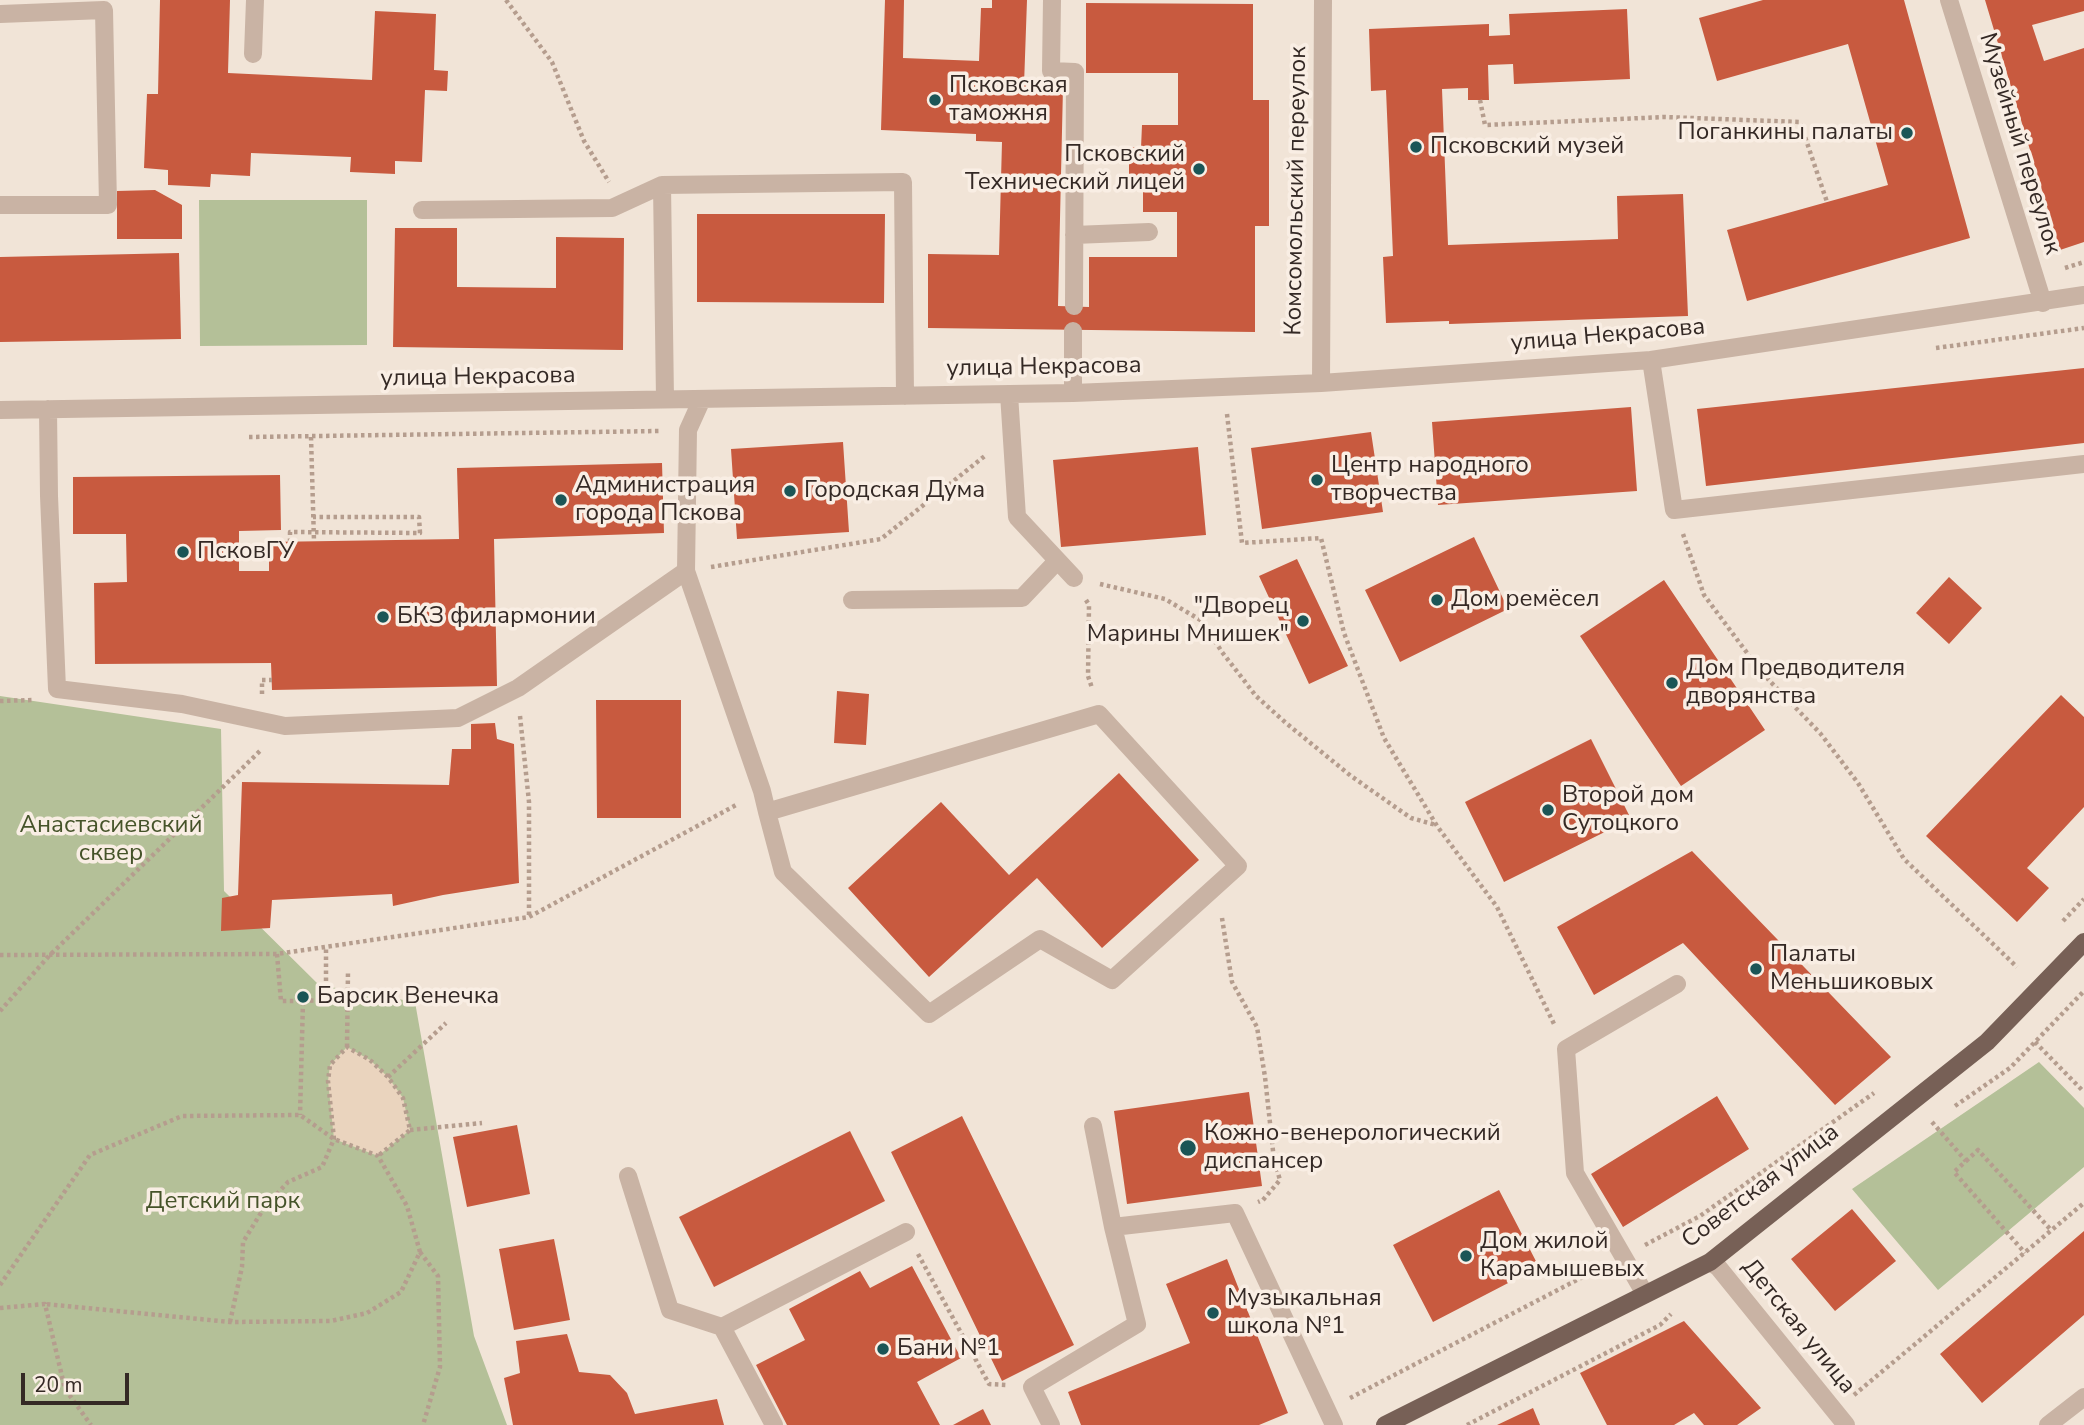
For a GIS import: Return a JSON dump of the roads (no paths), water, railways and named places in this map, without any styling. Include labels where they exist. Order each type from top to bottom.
[{"type":"main road","name":"Советская улица","points":[[1385,1425],[1710,1262],[1987,1042],[2084,942]]},
{"type":"street","points":[[0,5],[3,0]]},
{"type":"street","points":[[253,54],[254,0]]},
{"type":"street","points":[[1052,0],[1051,71],[1075,72],[1074,306]]},
{"type":"street","name":"Комсомольский переулок","points":[[1321,383],[1323,0]]},
{"type":"street","name":"Музейный переулок","points":[[1949,0],[2043,303]]},
{"type":"street","points":[[0,14],[104,10],[108,205],[0,205]]},
{"type":"street","points":[[422,210],[612,208],[662,185],[903,182],[905,396]]},
{"type":"street","points":[[662,185],[665,400]]},
{"type":"street","points":[[1073,235],[1149,232]]},
{"type":"street","name":"улица Некрасова","points":[[0,410],[1073,393],[1321,383],[1651,360],[2084,295]]},
{"type":"street","points":[[1073,331],[1073,393]]},
{"type":"street","points":[[1651,360],[1674,510],[2084,464]]},
{"type":"street","points":[[1009,394],[1017,517],[1074,578]]},
{"type":"street","points":[[702,399],[688,430],[686,571],[762,791],[767,812],[783,872],[929,1014],[1040,939],[1112,980],[1238,866],[1099,714],[767,812]]},
{"type":"street","points":[[48,409],[48,496],[57,690],[182,704],[285,726],[457,718],[518,688],[686,571]]},
{"type":"street","points":[[852,600],[1022,598],[1057,561]]},
{"type":"street","points":[[1645,1294],[1575,1173],[1566,1049],[1677,984]]},
{"type":"street","points":[[1051,1425],[1032,1387],[1138,1324],[1112,1227],[1093,1126]]},
{"type":"street","points":[[628,1177],[670,1310],[722,1327],[774,1425]]},
{"type":"street","points":[[1112,1227],[1235,1213],[1330,1417]]},
{"type":"street","points":[[722,1327],[906,1232]]},
{"type":"street","name":"Детская улица","points":[[1710,1262],[1718,1268],[1840,1418]]},
{"type":"street","points":[[2048,1425],[2084,1397]]},
{"type":"place","name":"Псковская таможня","points":[[935,100]]},
{"type":"place","name":"Поганкины палаты","points":[[1907,133]]},
{"type":"place","name":"Псковский музей","points":[[1416,147]]},
{"type":"place","name":"Псковский Технический лицей","points":[[1199,169]]},
{"type":"place","name":"Центр народного творчества","points":[[1317,480]]},
{"type":"place","name":"Городская Дума","points":[[790,491]]},
{"type":"place","name":"Администрация города Пскова","points":[[561,500]]},
{"type":"place","name":"ПсковГУ","points":[[183,552]]},
{"type":"place","name":"Дом ремёсел","points":[[1437,600]]},
{"type":"place","name":"БКЗ филармонии","points":[[383,617]]},
{"type":"place","name":"\"Дворец Марины Мнишек\"","points":[[1303,621]]},
{"type":"place","name":"Дом Предводителя дворянства","points":[[1672,683]]},
{"type":"place","name":"Второй дом Сутоцкого","points":[[1548,810]]},
{"type":"place","name":"Палаты Меньшиковых","points":[[1756,969]]},
{"type":"place","name":"Барсик Венечка","points":[[303,997]]},
{"type":"place","name":"Кожно-венерологический диспансер","points":[[1188,1148]]},
{"type":"place","name":"Дом жилой Карамышевых","points":[[1466,1256]]},
{"type":"place","name":"Музыкальная школа №1","points":[[1213,1313]]},
{"type":"place","name":"Бани №1","points":[[883,1349]]},
{"type":"park label","name":"Анастасиевский сквер","points":[[111,840]]},
{"type":"park label","name":"Детский парк","points":[[223,1202]]}]
